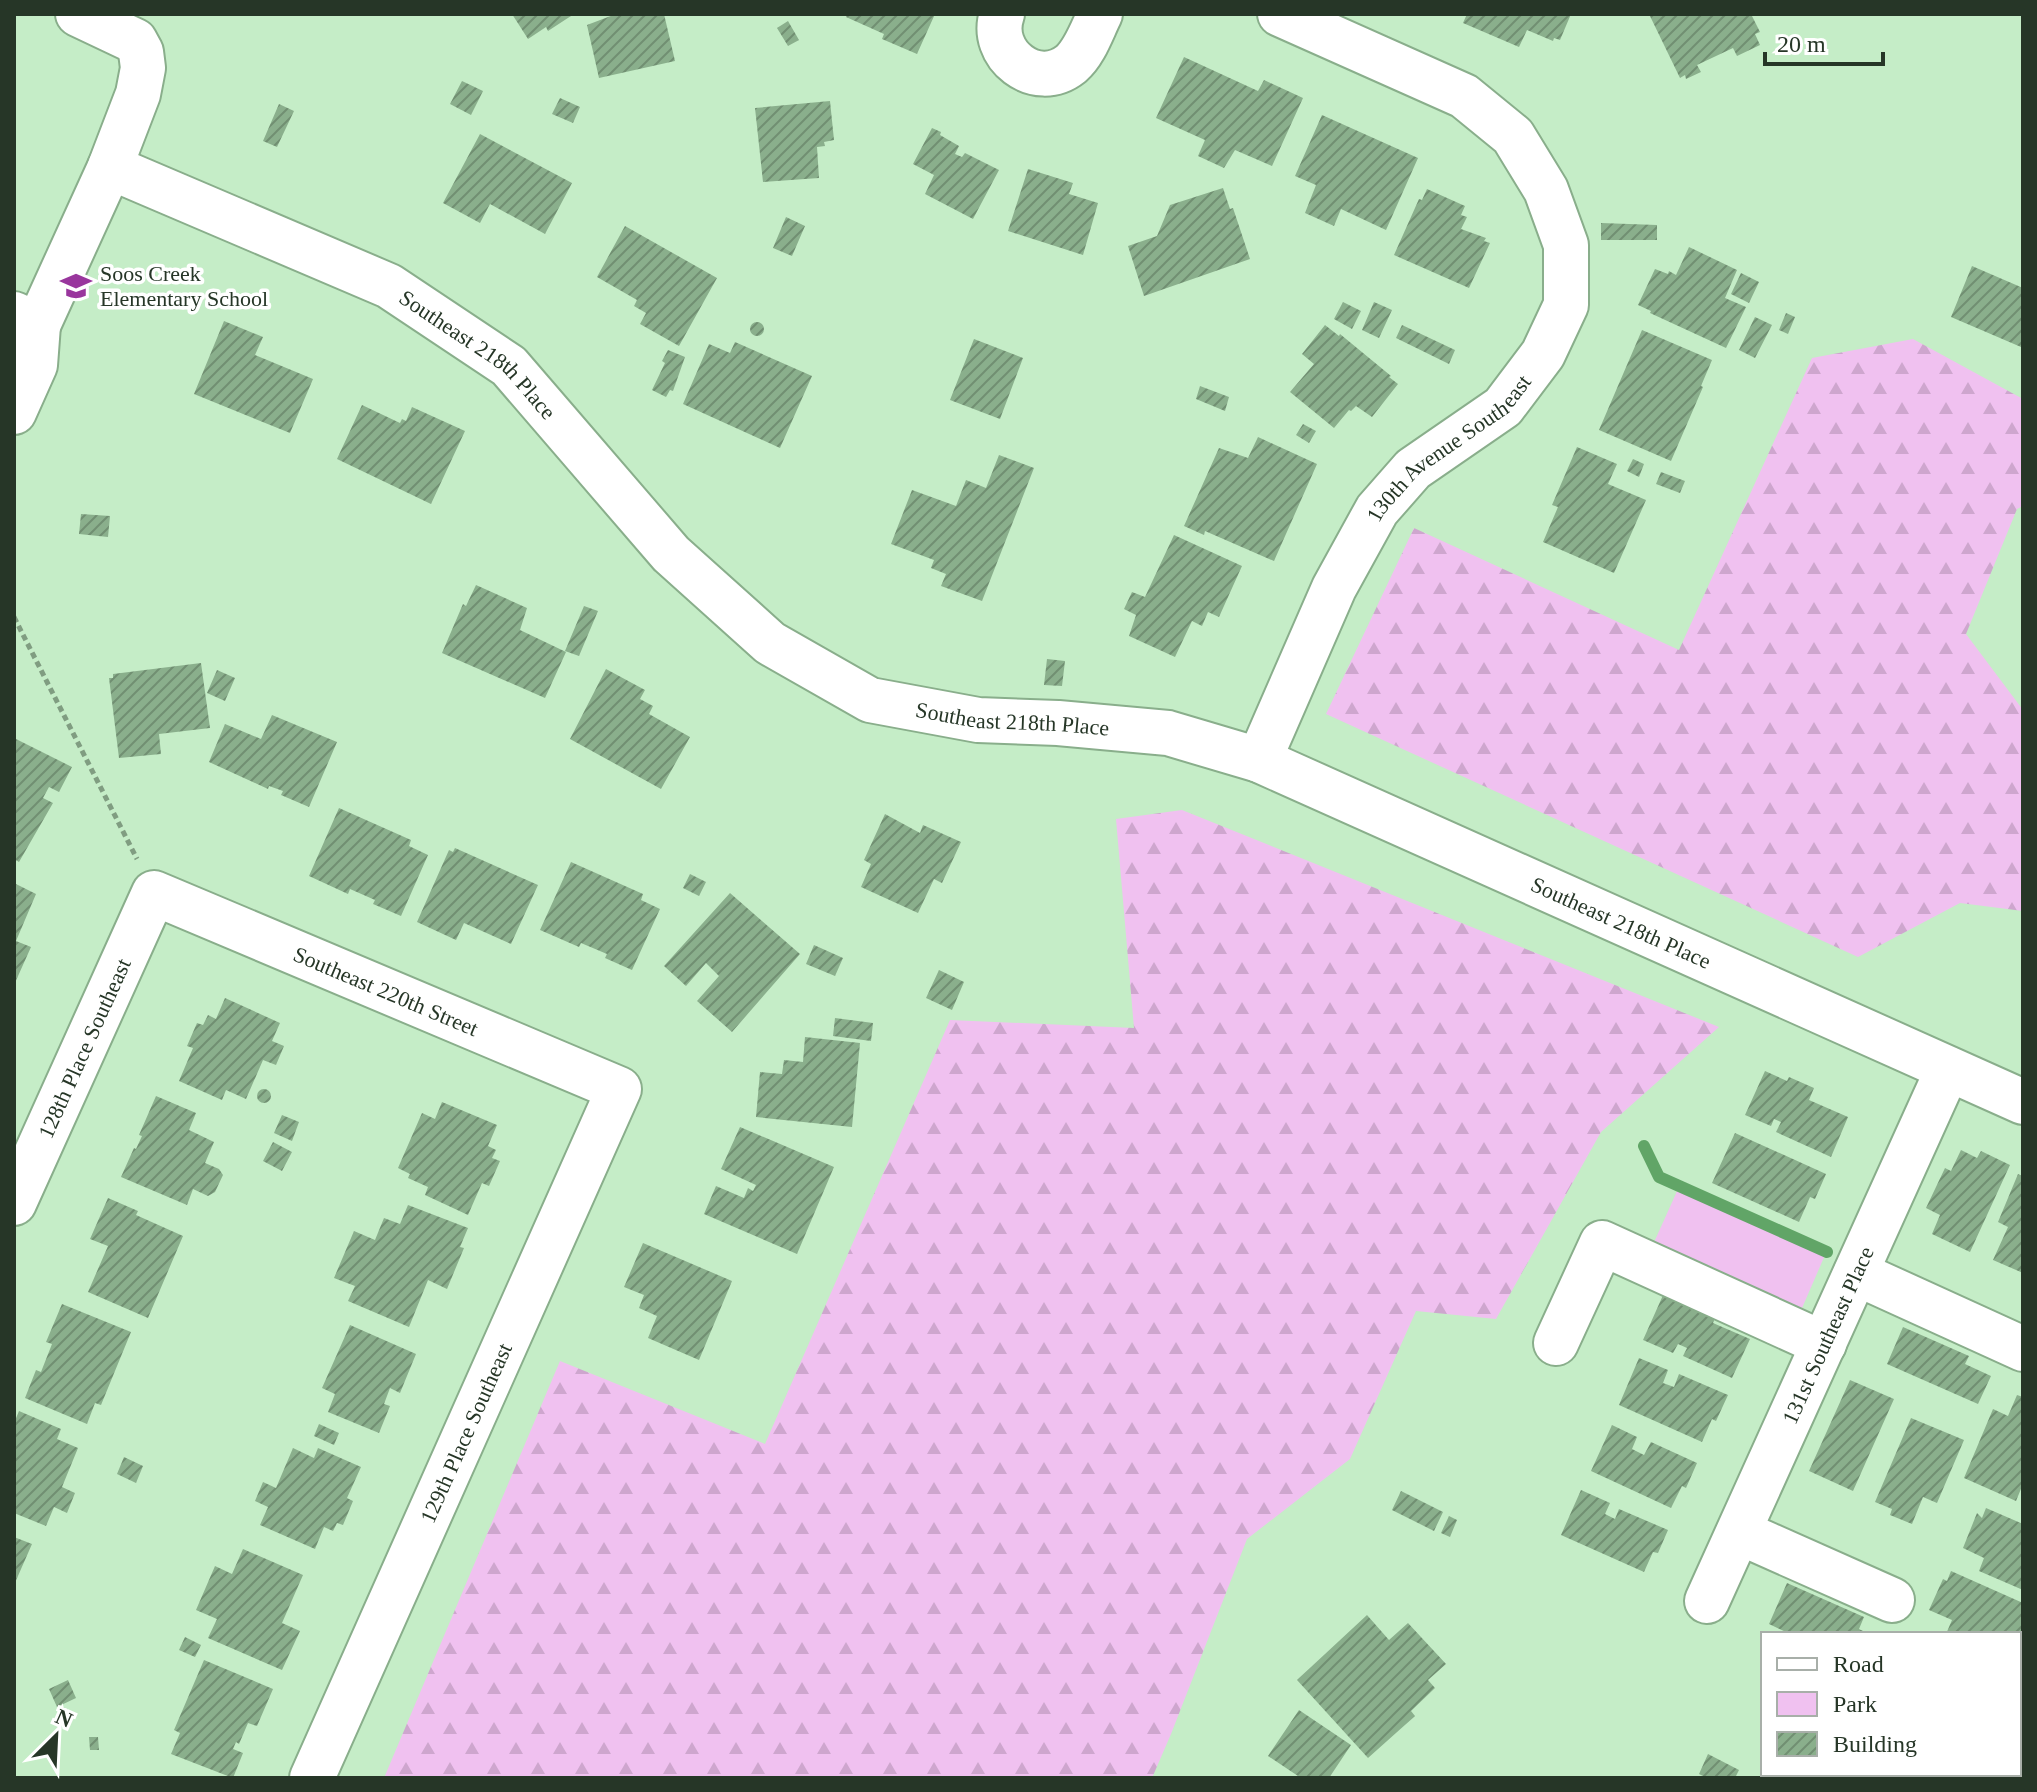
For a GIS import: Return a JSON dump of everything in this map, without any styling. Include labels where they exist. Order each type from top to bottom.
[{"type":"street","points":[[14,412],[35,365],[26,320],[110,167],[138,94],[143,68],[141,52],[135,41],[78,14]]},
{"type":"street","points":[[1002,14],[998,35],[1006,55],[1028,72],[1051,75],[1072,63],[1087,43],[1100,14]]},
{"type":"street","name":"130th Avenue Southeast","points":[[1259,760],[1334,588],[1377,510],[1413,469],[1503,407],[1543,354],[1566,305],[1566,245],[1546,190],[1513,136],[1464,96],[1280,14]]},
{"type":"street","name":"Southeast 218th Place","points":[[110,167],[389,286],[509,366],[671,554],[770,643],[870,700],[978,720],[1058,723],[1168,733],[1259,760],[2023,1102]]},
{"type":"street","name":"Southeast 220th Street","points":[[154,893],[619,1089]]},
{"type":"street","name":"128th Place Southeast","points":[[14,1203],[154,893]]},
{"type":"street","name":"131st Southeast Place","points":[[1707,1601],[1948,1069]]},
{"type":"street","name":"129th Place Southeast","points":[[312,1778],[619,1089]]},
{"type":"street","points":[[1556,1343],[1602,1243],[1824,1344]]},
{"type":"street","points":[[1856,1273],[2023,1349]]},
{"type":"street","points":[[1739,1532],[1892,1600]]},
{"type":"path","points":[[14,617],[154,893]]},
{"type":"green space","points":[[1913,339],[2023,399],[2023,506],[2017,509],[1966,634],[2023,710],[2023,911],[1960,903],[1858,957],[1326,714],[1414,528],[1679,650],[1812,358]]},
{"type":"green space","points":[[1182,810],[1719,1027],[1601,1132],[1496,1319],[1416,1311],[1350,1459],[1247,1539],[1152,1778],[384,1778],[560,1361],[765,1444],[950,1020],[1134,1028],[1116,819]]},
{"type":"green space","points":[[1678,1189],[1825,1255],[1799,1315],[1651,1249]]},
{"type":"building","points":[[512,14],[574,14],[548,31],[546,27],[528,39]]},
{"type":"building","points":[[616,14],[664,14],[675,61],[599,78],[587,25]]},
{"type":"building","points":[[848,14],[935,14],[917,54],[882,39],[884,34],[846,17]]},
{"type":"building","points":[[1467,14],[1571,14],[1560,40],[1554,38],[1553,41],[1527,30],[1519,47],[1463,23]]},
{"type":"building","points":[[1649,14],[1751,14],[1760,32],[1755,34],[1760,45],[1737,56],[1733,48],[1697,65],[1701,72],[1686,79],[1685,75],[1680,78]]},
{"type":"building","points":[[788,21],[799,40],[788,46],[777,28]]},
{"type":"building","points":[[1184,57],[1258,91],[1264,80],[1303,98],[1272,166],[1235,150],[1224,168],[1198,156],[1205,140],[1156,118]]},
{"type":"building","points":[[462,81],[483,91],[471,115],[450,104]]},
{"type":"building","points":[[560,98],[580,107],[573,123],[552,114]]},
{"type":"building","points":[[830,101],[834,140],[817,147],[819,178],[763,182],[755,108]]},
{"type":"building","points":[[279,104],[294,111],[277,147],[263,141]]},
{"type":"building","points":[[1322,115],[1418,158],[1386,230],[1341,209],[1334,226],[1305,213],[1316,185],[1295,176]]},
{"type":"building","points":[[932,128],[959,146],[955,154],[962,157],[965,153],[999,170],[973,219],[925,194],[934,175],[913,164]]},
{"type":"building","points":[[480,134],[572,183],[545,234],[490,204],[480,223],[443,203]]},
{"type":"building","points":[[1028,169],[1073,183],[1069,194],[1098,203],[1083,255],[1008,231]]},
{"type":"building","points":[[1223,188],[1250,259],[1144,296],[1128,246],[1157,236],[1170,205]]},
{"type":"building","points":[[1427,189],[1465,206],[1461,215],[1467,217],[1461,229],[1486,238],[1484,241],[1490,243],[1469,288],[1394,255],[1419,199],[1422,200]]},
{"type":"building","points":[[786,217],[805,226],[792,256],[773,248]]},
{"type":"building","points":[[1601,223],[1657,225],[1657,240],[1601,240]]},
{"type":"building","points":[[625,226],[717,278],[679,346],[640,324],[646,313],[634,306],[637,300],[597,277]]},
{"type":"building","points":[[1689,247],[1737,270],[1725,298],[1746,307],[1726,348],[1638,305],[1655,269],[1676,275]]},
{"type":"building","points":[[1972,266],[2023,288],[2021,347],[1951,317]]},
{"type":"building","points":[[1741,273],[1759,282],[1749,303],[1731,294]]},
{"type":"building","points":[[1343,302],[1361,311],[1352,329],[1334,319]]},
{"type":"building","points":[[1374,302],[1392,310],[1379,338],[1362,330]]},
{"type":"building","points":[[1786,313],[1795,317],[1788,334],[1779,330]]},
{"type":"building","points":[[1755,317],[1772,325],[1755,358],[1739,350]]},
{"type":"building","points":[[224,321],[263,337],[255,355],[313,379],[290,433],[194,394]]},
{"type":"building","points":[[757,322],[764,329],[757,336],[750,329]]},
{"type":"building","points":[[1325,325],[1340,334],[1398,384],[1372,417],[1356,406],[1334,428],[1290,392],[1314,364],[1302,354]]},
{"type":"building","points":[[1402,325],[1455,350],[1449,364],[1396,338]]},
{"type":"building","points":[[1642,330],[1712,360],[1671,461],[1599,430]]},
{"type":"building","points":[[974,339],[1023,358],[1000,419],[950,400]]},
{"type":"building","points":[[735,342],[812,376],[780,448],[683,404],[709,344],[730,353]]},
{"type":"building","points":[[668,350],[685,357],[673,391],[670,390],[666,397],[652,390]]},
{"type":"building","points":[[1200,386],[1229,397],[1225,411],[1196,399]]},
{"type":"building","points":[[362,405],[400,423],[402,419],[406,421],[412,407],[465,431],[431,504],[337,459]]},
{"type":"building","points":[[1303,424],[1316,431],[1309,443],[1296,435]]},
{"type":"building","points":[[1258,437],[1317,464],[1274,561],[1205,531],[1204,535],[1184,526],[1219,448],[1248,458]]},
{"type":"building","points":[[1577,447],[1617,464],[1608,484],[1646,500],[1614,573],[1543,542],[1558,507],[1552,505]]},
{"type":"building","points":[[999,455],[1034,468],[982,601],[941,586],[946,574],[931,568],[934,560],[891,544],[912,490],[956,506],[966,480],[986,488]]},
{"type":"building","points":[[1633,459],[1644,464],[1639,477],[1627,471]]},
{"type":"building","points":[[1661,472],[1685,481],[1680,493],[1656,484]]},
{"type":"building","points":[[81,514],[110,516],[108,537],[79,534]]},
{"type":"building","points":[[1174,535],[1242,566],[1219,617],[1208,612],[1202,626],[1192,621],[1175,657],[1129,636],[1136,615],[1124,609],[1132,592],[1145,597]]},
{"type":"building","points":[[476,585],[527,608],[520,630],[566,652],[545,698],[442,653],[463,604],[466,606]]},
{"type":"building","points":[[584,606],[598,611],[579,656],[565,651]]},
{"type":"building","points":[[1047,659],[1065,661],[1062,686],[1044,685]]},
{"type":"building","points":[[201,663],[210,728],[159,734],[161,754],[119,758],[109,678],[113,678],[113,674]]},
{"type":"building","points":[[606,669],[645,690],[640,699],[653,706],[649,714],[690,737],[661,789],[570,739]]},
{"type":"building","points":[[217,670],[235,678],[225,701],[207,693]]},
{"type":"building","points":[[272,715],[337,742],[309,807],[281,795],[283,791],[269,786],[268,789],[209,762],[225,724],[261,739]]},
{"type":"building","points":[[14,738],[72,767],[59,792],[49,787],[43,798],[53,803],[19,862],[14,859]]},
{"type":"building","points":[[339,808],[411,840],[409,846],[428,855],[401,916],[373,904],[375,900],[350,889],[348,894],[309,876]]},
{"type":"building","points":[[885,814],[920,833],[923,825],[961,842],[942,883],[934,879],[918,913],[861,887],[871,864],[864,860]]},
{"type":"building","points":[[455,848],[538,885],[511,944],[464,923],[456,940],[417,922],[449,850],[453,852]]},
{"type":"building","points":[[571,862],[643,894],[641,900],[660,909],[632,970],[605,958],[607,954],[581,943],[579,947],[540,930]]},
{"type":"building","points":[[690,874],[706,882],[699,896],[683,888]]},
{"type":"building","points":[[14,883],[36,894],[16,941],[31,947],[14,985]]},
{"type":"building","points":[[730,893],[800,954],[732,1032],[697,1001],[719,976],[706,963],[686,986],[664,966]]},
{"type":"building","points":[[814,945],[843,958],[835,976],[806,964]]},
{"type":"building","points":[[939,970],[964,982],[952,1010],[926,998]]},
{"type":"building","points":[[225,998],[280,1023],[272,1041],[284,1046],[276,1065],[263,1060],[246,1099],[226,1090],[222,1100],[179,1081],[193,1048],[187,1046],[197,1023],[203,1025],[208,1015],[216,1019]]},
{"type":"building","points":[[835,1018],[873,1023],[871,1041],[833,1036]]},
{"type":"building","points":[[805,1037],[860,1043],[852,1127],[756,1117],[760,1072],[782,1074],[784,1060],[803,1062]]},
{"type":"building","points":[[1765,1071],[1814,1088],[1809,1100],[1848,1117],[1831,1157],[1776,1132],[1781,1122],[1774,1119],[1771,1126],[1745,1115]]},
{"type":"building","points":[[264,1089],[271,1096],[264,1103],[257,1096]]},
{"type":"building","points":[[156,1096],[196,1113],[189,1130],[214,1142],[205,1163],[219,1169],[223,1175],[215,1192],[208,1196],[193,1189],[187,1205],[121,1177],[142,1136],[139,1135]]},
{"type":"building","points":[[442,1102],[497,1125],[488,1146],[496,1150],[492,1158],[500,1161],[489,1186],[482,1183],[468,1215],[425,1195],[428,1187],[408,1178],[410,1174],[398,1168],[422,1113],[435,1119]]},
{"type":"building","points":[[282,1115],[299,1122],[292,1141],[274,1133]]},
{"type":"building","points":[[740,1127],[834,1167],[797,1254],[704,1214],[716,1186],[744,1198],[748,1188],[753,1191],[756,1185],[721,1169]]},
{"type":"building","points":[[1735,1133],[1826,1174],[1815,1199],[1810,1197],[1799,1222],[1712,1183]]},
{"type":"building","points":[[273,1142],[292,1152],[282,1171],[263,1161]]},
{"type":"building","points":[[1961,1150],[1977,1158],[1981,1151],[2010,1165],[1970,1252],[1932,1234],[1940,1215],[1926,1208],[1945,1168],[1951,1171]]},
{"type":"building","points":[[2018,1174],[2023,1176],[2023,1273],[1993,1260],[2008,1227],[1998,1222]]},
{"type":"building","points":[[108,1198],[138,1211],[136,1215],[183,1236],[148,1318],[88,1292],[108,1246],[90,1239]]},
{"type":"building","points":[[408,1205],[468,1228],[460,1247],[464,1248],[447,1289],[428,1280],[409,1327],[348,1301],[355,1286],[334,1278],[354,1231],[375,1240],[384,1218],[400,1224]]},
{"type":"building","points":[[643,1243],[732,1281],[699,1360],[648,1338],[657,1316],[639,1308],[644,1295],[624,1287]]},
{"type":"building","points":[[1664,1293],[1717,1312],[1713,1323],[1750,1339],[1732,1378],[1683,1356],[1687,1348],[1678,1344],[1673,1353],[1643,1340]]},
{"type":"building","points":[[62,1304],[131,1332],[101,1405],[95,1403],[87,1424],[25,1398],[36,1370],[41,1372],[52,1344],[46,1342]]},
{"type":"building","points":[[350,1325],[416,1354],[400,1393],[390,1388],[384,1404],[390,1406],[379,1433],[328,1412],[335,1394],[322,1388]]},
{"type":"building","points":[[1903,1327],[1969,1356],[1965,1364],[1991,1376],[1978,1404],[1887,1364]]},
{"type":"building","points":[[1639,1358],[1668,1370],[1663,1383],[1674,1387],[1679,1374],[1728,1395],[1702,1442],[1619,1405]]},
{"type":"building","points":[[1850,1380],[1894,1399],[1853,1491],[1809,1471]]},
{"type":"building","points":[[2017,1395],[2023,1397],[2023,1484],[2016,1501],[1964,1478],[1993,1409],[2008,1416]]},
{"type":"building","points":[[19,1411],[61,1429],[57,1439],[78,1448],[62,1487],[75,1493],[67,1513],[54,1507],[46,1526],[14,1513],[14,1423]]},
{"type":"building","points":[[1911,1418],[1964,1440],[1937,1503],[1923,1497],[1912,1524],[1890,1515],[1892,1509],[1875,1502]]},
{"type":"building","points":[[319,1424],[339,1433],[334,1445],[314,1436]]},
{"type":"building","points":[[1612,1425],[1637,1437],[1632,1449],[1644,1455],[1651,1442],[1697,1463],[1686,1488],[1682,1486],[1671,1508],[1591,1471]]},
{"type":"building","points":[[293,1448],[314,1458],[318,1448],[361,1467],[347,1498],[353,1501],[343,1525],[337,1523],[333,1531],[324,1527],[315,1549],[260,1525],[268,1507],[255,1501],[263,1482],[276,1488]]},
{"type":"building","points":[[124,1457],[143,1466],[136,1483],[117,1474]]},
{"type":"building","points":[[1581,1490],[1610,1503],[1605,1514],[1615,1519],[1619,1509],[1668,1530],[1658,1553],[1653,1552],[1644,1572],[1561,1535]]},
{"type":"building","points":[[1401,1491],[1443,1512],[1434,1531],[1392,1510]]},
{"type":"building","points":[[1986,1508],[2023,1524],[2023,1590],[1979,1571],[1984,1558],[1963,1548],[1977,1513],[1982,1518]]},
{"type":"building","points":[[1449,1516],[1457,1520],[1450,1537],[1441,1533]]},
{"type":"building","points":[[14,1537],[32,1544],[14,1585]]},
{"type":"building","points":[[243,1549],[303,1575],[282,1623],[300,1631],[282,1670],[208,1638],[217,1619],[196,1610],[215,1566],[232,1574]]},
{"type":"building","points":[[1951,1571],[2023,1603],[2021,1648],[2021,1632],[1947,1632],[1952,1620],[1929,1610],[1943,1579],[1947,1581]]},
{"type":"building","points":[[1787,1583],[1864,1617],[1859,1629],[1865,1632],[1786,1632],[1769,1624]]},
{"type":"building","points":[[1367,1615],[1389,1640],[1408,1623],[1446,1664],[1428,1680],[1435,1688],[1411,1711],[1415,1716],[1368,1758],[1297,1680]]},
{"type":"building","points":[[185,1637],[201,1645],[195,1657],[179,1650]]},
{"type":"building","points":[[204,1660],[273,1689],[257,1726],[248,1723],[239,1744],[236,1742],[233,1749],[243,1753],[233,1778],[171,1754],[180,1733],[174,1730]]},
{"type":"building","points":[[68,1680],[76,1698],[57,1707],[49,1689]]},
{"type":"building","points":[[1299,1710],[1351,1745],[1329,1778],[1301,1778],[1268,1756]]},
{"type":"building","points":[[89,1737],[98,1737],[99,1750],[90,1750]]},
{"type":"building","points":[[1708,1754],[1739,1770],[1735,1778],[1707,1778],[1699,1774]]},
{"type":"waterway","points":[[1644,1146],[1659,1177],[1827,1252]]},
{"type":"place","name":"Soos Creek Elementary School","points":[[76,286]]}]
